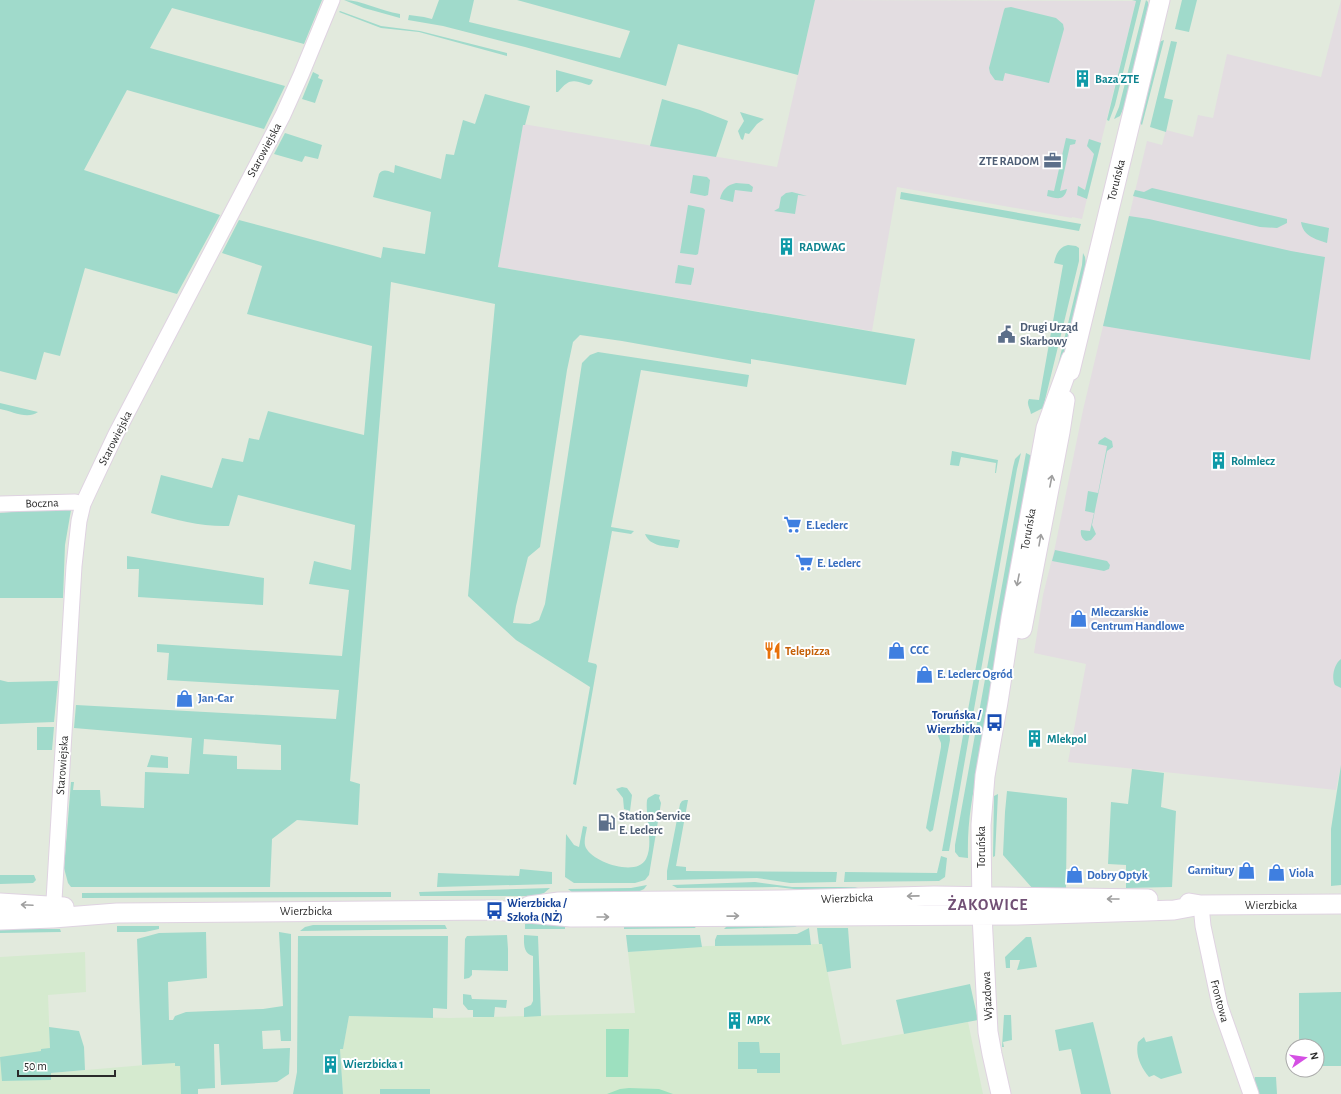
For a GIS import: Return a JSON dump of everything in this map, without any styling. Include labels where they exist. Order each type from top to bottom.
[{"type":"street","name":"Starowiejska","points":[[53,912],[74,566],[79,521],[83,504],[113,441],[283,115],[332,0]]},
{"type":"street","name":"Toruńska","points":[[982,906],[981,825],[985,776],[998,702],[1019,641],[1060,432],[1072,359],[1160,0]]},
{"type":"street","name":"Boczna","points":[[0,504],[76,502],[83,504]]},
{"type":"street","points":[[952,897],[967,884],[981,865]]},
{"type":"street","name":"Wierzbicka","points":[[494,910],[559,902],[782,900],[888,897],[952,897],[982,906]]},
{"type":"street","name":"Wierzbicka","points":[[0,903],[53,912],[117,913],[494,910],[571,917],[982,906],[1152,899],[1201,905],[1341,904]]},
{"type":"street","name":"Frontowa","points":[[1201,905],[1203,926],[1220,1006],[1251,1094]]},
{"type":"street","name":"Wjazdowa","points":[[982,906],[988,1032],[1001,1094]]},
{"type":"street","name":"Wierzbicka","points":[[0,920],[53,912]]},
{"type":"shaded area","points":[[0,0],[322,0],[304,44],[172,8],[150,48],[285,86],[264,129],[127,90],[84,170],[220,215],[177,294],[85,268],[60,356],[44,352],[36,380],[0,371]]},
{"type":"shaded area","points":[[344,0],[351,0],[385,11],[400,14],[400,18],[364,8]]},
{"type":"shaded area","points":[[439,0],[474,0],[469,22],[620,58],[630,31],[517,0],[815,0],[798,75],[678,44],[666,86],[443,26],[408,20],[409,15],[432,19]]},
{"type":"shaded area","points":[[815,0],[1136,1],[1082,219],[897,187],[872,331],[498,267],[523,124],[777,167]]},
{"type":"shaded area","points":[[1132,0],[1141,0],[1115,105],[1109,121],[1107,120],[1136,1]]},
{"type":"shaded area","points":[[1146,0],[1148,2],[1148,7],[1124,107],[1120,116],[1114,119],[1119,107]]},
{"type":"shaded area","points":[[1182,0],[1197,0],[1189,32],[1175,29]]},
{"type":"shaded area","points":[[1341,0],[1341,765],[1336,790],[1068,762],[1086,664],[1034,653],[1043,595],[1055,547],[1083,410],[1147,141],[1162,145],[1166,130],[1193,137],[1198,115],[1213,118],[1227,54],[1321,77]]},
{"type":"shaded area","points":[[1011,7],[1056,18],[1063,24],[1064,29],[1049,83],[1005,73],[1003,81],[995,80],[990,73],[989,68],[1004,10],[1005,8]]},
{"type":"shaded area","points":[[340,11],[381,26],[420,31],[507,53],[507,56],[419,32],[381,28],[339,12]]},
{"type":"shaded area","points":[[1164,40],[1142,125],[1139,122],[1159,42]]},
{"type":"shaded area","points":[[1171,41],[1177,42],[1164,98],[1173,100],[1166,132],[1150,127]]},
{"type":"shaded area","points":[[556,70],[593,80],[589,85],[572,81],[556,92]]},
{"type":"shaded area","points":[[313,72],[319,75],[318,78],[323,80],[315,103],[302,99]]},
{"type":"shaded area","points":[[485,94],[530,106],[525,125],[523,125],[498,267],[915,339],[906,385],[751,359],[751,364],[580,335],[573,342],[567,370],[540,547],[528,557],[513,623],[530,624],[539,620],[545,604],[582,363],[590,355],[598,352],[749,375],[747,387],[641,370],[611,527],[634,531],[631,534],[612,531],[588,662],[596,664],[597,666],[576,785],[573,784],[590,687],[516,640],[468,596],[495,304],[391,282],[350,781],[360,784],[358,825],[297,820],[272,839],[270,887],[71,887],[68,883],[64,868],[71,782],[74,782],[73,790],[100,790],[101,806],[144,808],[145,772],[189,774],[192,738],[74,728],[76,705],[336,719],[339,690],[167,680],[169,653],[157,652],[157,644],[342,656],[349,590],[309,584],[314,561],[351,570],[355,525],[238,495],[229,526],[199,524],[151,513],[161,475],[212,488],[222,458],[243,462],[249,438],[259,440],[268,411],[364,435],[372,346],[247,314],[262,266],[222,253],[239,220],[381,258],[383,247],[425,254],[431,212],[373,197],[379,174],[384,171],[394,173],[395,165],[441,179],[446,154],[454,155],[463,120],[475,124]],"holes":[[[204,739],[281,745],[281,770],[237,769],[237,756],[203,754]]]},
{"type":"shaded area","points":[[662,99],[700,110],[728,121],[716,157],[650,146]]},
{"type":"shaded area","points":[[740,112],[764,119],[757,124],[749,134],[745,133],[743,140],[741,139],[738,131],[744,121]]},
{"type":"shaded area","points":[[285,133],[322,145],[318,159],[305,156],[302,162],[274,154]]},
{"type":"shaded area","points":[[1066,138],[1076,140],[1075,144],[1070,145],[1060,191],[1067,189],[1066,193],[1064,196],[1059,198],[1047,196],[1048,190],[1054,191]]},
{"type":"shaded area","points":[[1089,139],[1101,143],[1087,199],[1077,195],[1078,186],[1085,190],[1094,154],[1087,146]]},
{"type":"shaded area","points":[[693,175],[707,177],[710,180],[708,195],[705,196],[690,193]]},
{"type":"shaded area","points":[[736,183],[749,184],[753,187],[752,192],[735,190],[733,202],[720,199],[725,188]]},
{"type":"shaded area","points":[[1152,188],[1287,219],[1287,223],[1277,228],[1260,227],[1133,196],[1135,190],[1144,192]]},
{"type":"shaded area","points":[[792,192],[807,196],[798,195],[795,214],[774,211],[779,208],[781,197],[786,193]]},
{"type":"shaded area","points":[[901,192],[1081,224],[1079,231],[900,199]]},
{"type":"shaded area","points":[[688,205],[703,208],[705,210],[698,254],[696,255],[680,253]]},
{"type":"shaded area","points":[[1129,216],[1325,257],[1310,360],[1103,326]]},
{"type":"shaded area","points":[[1301,222],[1329,228],[1327,243],[1307,234],[1302,227]]},
{"type":"shaded area","points":[[1068,245],[1079,248],[1079,261],[1043,408],[1031,414],[1028,401],[1029,399],[1039,400],[1063,265],[1054,263],[1058,251],[1062,247]]},
{"type":"shaded area","points":[[1083,253],[1086,265],[1051,404],[1047,411],[1082,265]]},
{"type":"shaded area","points":[[678,265],[694,268],[691,285],[675,283]]},
{"type":"shaded area","points":[[0,403],[38,412],[29,415],[19,414],[0,409]]},
{"type":"shaded area","points":[[1105,437],[1112,441],[1113,447],[1107,451],[1092,525],[1096,534],[1091,540],[1086,541],[1083,539],[1081,530],[1090,531],[1094,513],[1085,511],[1088,491],[1098,493],[1107,446],[1098,444],[1099,441]]},
{"type":"shaded area","points":[[952,451],[998,460],[996,473],[996,463],[961,457],[959,466],[950,465]]},
{"type":"shaded area","points":[[1021,453],[971,726],[965,726],[1013,467],[1015,459]]},
{"type":"shaded area","points":[[1026,453],[1032,456],[972,799],[968,833],[968,858],[959,857],[955,852],[955,845]]},
{"type":"shaded area","points":[[12,507],[67,507],[71,510],[65,545],[63,598],[0,598],[0,513],[11,512]]},
{"type":"shaded area","points":[[645,534],[680,540],[678,548],[654,544]]},
{"type":"shaded area","points":[[1055,550],[1107,561],[1110,565],[1109,569],[1104,571],[1052,561]]},
{"type":"shaded area","points":[[127,556],[264,578],[263,605],[138,597],[139,569],[127,569]]},
{"type":"shaded area","points":[[1341,659],[1341,688],[1335,685],[1333,675],[1337,664]]},
{"type":"shaded area","points":[[0,680],[8,682],[58,681],[54,722],[0,724]]},
{"type":"shaded area","points":[[37,727],[54,727],[52,750],[37,750]]},
{"type":"shaded area","points":[[939,727],[948,731],[950,740],[933,830],[930,832],[926,828],[941,747],[938,736]]},
{"type":"shaded area","points":[[964,730],[970,731],[949,851],[942,851]]},
{"type":"shaded area","points":[[151,755],[168,757],[168,768],[147,767]]},
{"type":"shaded area","points":[[1341,765],[1341,885],[1331,886],[1331,829]]},
{"type":"shaded area","points":[[1132,769],[1164,773],[1161,807],[1176,811],[1172,887],[1126,888],[1126,865],[1108,864],[1111,802],[1128,804]]},
{"type":"shaded area","points":[[622,787],[627,788],[632,795],[630,811],[624,809],[623,798],[616,789]]},
{"type":"shaded area","points":[[1007,791],[1067,798],[1066,889],[1033,889],[1003,855]]},
{"type":"shaded area","points":[[655,794],[660,795],[659,798],[661,803],[649,875],[645,880],[635,883],[574,883],[565,877],[566,834],[574,845],[579,847],[583,826],[587,827],[585,846],[597,859],[616,866],[634,867],[641,864],[646,859],[649,846],[647,800]]},
{"type":"shaded area","points":[[998,794],[995,856],[993,857],[994,796]]},
{"type":"shaded area","points":[[685,800],[688,800],[676,866],[686,867],[686,871],[837,872],[836,882],[790,883],[757,878],[667,880],[667,871],[680,804]]},
{"type":"shaded area","points":[[941,856],[947,858],[945,877],[939,881],[844,882],[845,872],[937,873]]},
{"type":"shaded area","points":[[520,869],[552,872],[552,884],[437,887],[438,873],[519,876]]},
{"type":"shaded area","points":[[0,875],[34,875],[36,880],[33,883],[0,884]]},
{"type":"shaded area","points":[[755,882],[792,887],[858,887],[852,889],[819,892],[777,887],[677,888],[672,885]]},
{"type":"shaded area","points":[[647,885],[644,889],[636,893],[573,893],[568,889],[631,888]]},
{"type":"shaded area","points":[[550,888],[544,893],[536,896],[420,896],[419,892]]},
{"type":"shaded area","points":[[391,892],[391,897],[82,898],[82,893]]},
{"type":"shaded area","points":[[804,922],[795,927],[724,929],[728,925]]},
{"type":"shaded area","points":[[565,923],[565,929],[525,929],[525,924]]},
{"type":"shaded area","points":[[624,924],[693,926],[696,928],[624,929]]},
{"type":"shaded area","points":[[313,925],[445,925],[447,929],[300,931],[305,927]]},
{"type":"shaded area","points":[[117,926],[159,926],[159,929],[145,932],[117,932]]},
{"type":"shaded area","points":[[809,928],[811,945],[715,946],[717,935],[797,934]]},
{"type":"shaded area","points":[[817,928],[848,928],[851,968],[827,972],[822,944],[819,944]]},
{"type":"shaded area","points":[[0,929],[60,929],[61,932],[0,933]]},
{"type":"shaded area","points":[[206,932],[207,978],[168,982],[169,1020],[173,1020],[175,1016],[186,1012],[263,1009],[283,1006],[279,932],[291,934],[291,1041],[281,1041],[280,1030],[262,1031],[263,1049],[290,1048],[289,1074],[277,1082],[221,1085],[219,1044],[214,1044],[215,1088],[198,1089],[198,1094],[181,1094],[180,1066],[175,1066],[175,1063],[142,1065],[137,939],[159,933]]},
{"type":"shaded area","points":[[507,935],[508,971],[472,970],[472,975],[469,978],[464,979],[465,939],[467,936]]},
{"type":"shaded area","points":[[524,935],[538,936],[541,1016],[524,1017],[524,1008],[531,1005],[533,1001],[533,956],[527,953],[524,945]]},
{"type":"shaded area","points":[[626,935],[700,935],[702,947],[628,952]]},
{"type":"shaded area","points":[[298,936],[448,936],[447,1009],[433,1008],[433,1018],[349,1016],[343,1049],[340,1049],[343,1094],[293,1094],[297,1072]]},
{"type":"shaded area","points":[[1026,937],[1031,937],[1037,967],[1017,970],[1020,960],[1010,960],[1010,968],[1006,968],[1005,957]]},
{"type":"shaded area","points":[[822,944],[842,1045],[968,1022],[983,1094],[343,1094],[340,1049],[343,1048],[349,1016],[450,1018],[635,1013],[628,952],[707,946]]},
{"type":"shaded area","points":[[85,952],[86,992],[48,995],[51,1073],[180,1062],[181,1094],[0,1094],[0,957]]},
{"type":"shaded area","points":[[970,984],[978,1020],[904,1034],[896,1000]]},
{"type":"shaded area","points":[[1341,992],[1341,1066],[1325,1066],[1325,1038],[1299,1038],[1299,993]]},
{"type":"shaded area","points":[[463,994],[471,995],[472,999],[507,1000],[506,1008],[495,1007],[494,1017],[473,1017],[473,1010],[468,1010],[463,1004]]},
{"type":"shaded area","points":[[1004,1015],[1011,1015],[1012,1040],[1003,1042],[1004,1047],[1002,1047]]},
{"type":"shaded area","points":[[1093,1022],[1111,1094],[1081,1094],[1071,1049],[1059,1051],[1055,1030]]},
{"type":"shaded area","points":[[49,1027],[79,1031],[84,1047],[85,1070],[51,1073],[51,1080],[2,1081],[0,1057],[41,1051],[41,1049],[50,1048]]},
{"type":"shaded area","points":[[1172,1036],[1182,1073],[1161,1079],[1154,1075],[1149,1077],[1139,1061],[1137,1052],[1138,1042],[1144,1037],[1146,1042]]},
{"type":"shaded area","points":[[738,1042],[759,1042],[760,1053],[780,1053],[780,1073],[757,1073],[757,1069],[738,1069]]},
{"type":"shaded area","points":[[1255,1077],[1276,1077],[1277,1094],[1259,1094],[1254,1080]]},
{"type":"shaded area","points":[[380,1089],[430,1089],[430,1094],[380,1094]]},
{"type":"green space","points":[[606,1029],[629,1029],[628,1077],[606,1077]]},
{"type":"green space","points":[[620,1089],[659,1089],[673,1094],[607,1094]]},
{"type":"place","name":"Baza ZTE","points":[[1082,79]]},
{"type":"place","name":"ZTE RADOM","points":[[1052,161]]},
{"type":"place","name":"RADWAG","points":[[786,247]]},
{"type":"place","name":"Drugi Urząd Skarbowy","points":[[1007,334]]},
{"type":"place","name":"Rolmlecz","points":[[1218,461]]},
{"type":"place","name":"E.Leclerc","points":[[793,525]]},
{"type":"place","name":"E. Leclerc","points":[[804,563]]},
{"type":"place","name":"Mleczarskie Centrum Handlowe","points":[[1078,619]]},
{"type":"place","name":"CCC","points":[[897,650]]},
{"type":"place","name":"Telepizza","points":[[772,651]]},
{"type":"place","name":"E. Leclerc Ogród","points":[[924,674]]},
{"type":"place","name":"Jan-Car","points":[[185,698]]},
{"type":"place","name":"Toruńska / Wierzbicka","points":[[994,722]]},
{"type":"place","name":"Mlekpol","points":[[1034,739]]},
{"type":"place","name":"Station Service E. Leclerc","points":[[606,823]]},
{"type":"place","name":"Garnitury","points":[[1247,870]]},
{"type":"place","name":"Viola","points":[[1276,873]]},
{"type":"place","name":"Dobry Optyk","points":[[1074,875]]},
{"type":"place","name":"Wierzbicka / Szkoła (NŻ)","points":[[494,910]]},
{"type":"place","name":"MPK","points":[[734,1020]]},
{"type":"place","name":"Wierzbicka 1","points":[[330,1064]]},
{"type":"district","name":"ŻAKOWICE","points":[[988,904]]}]
